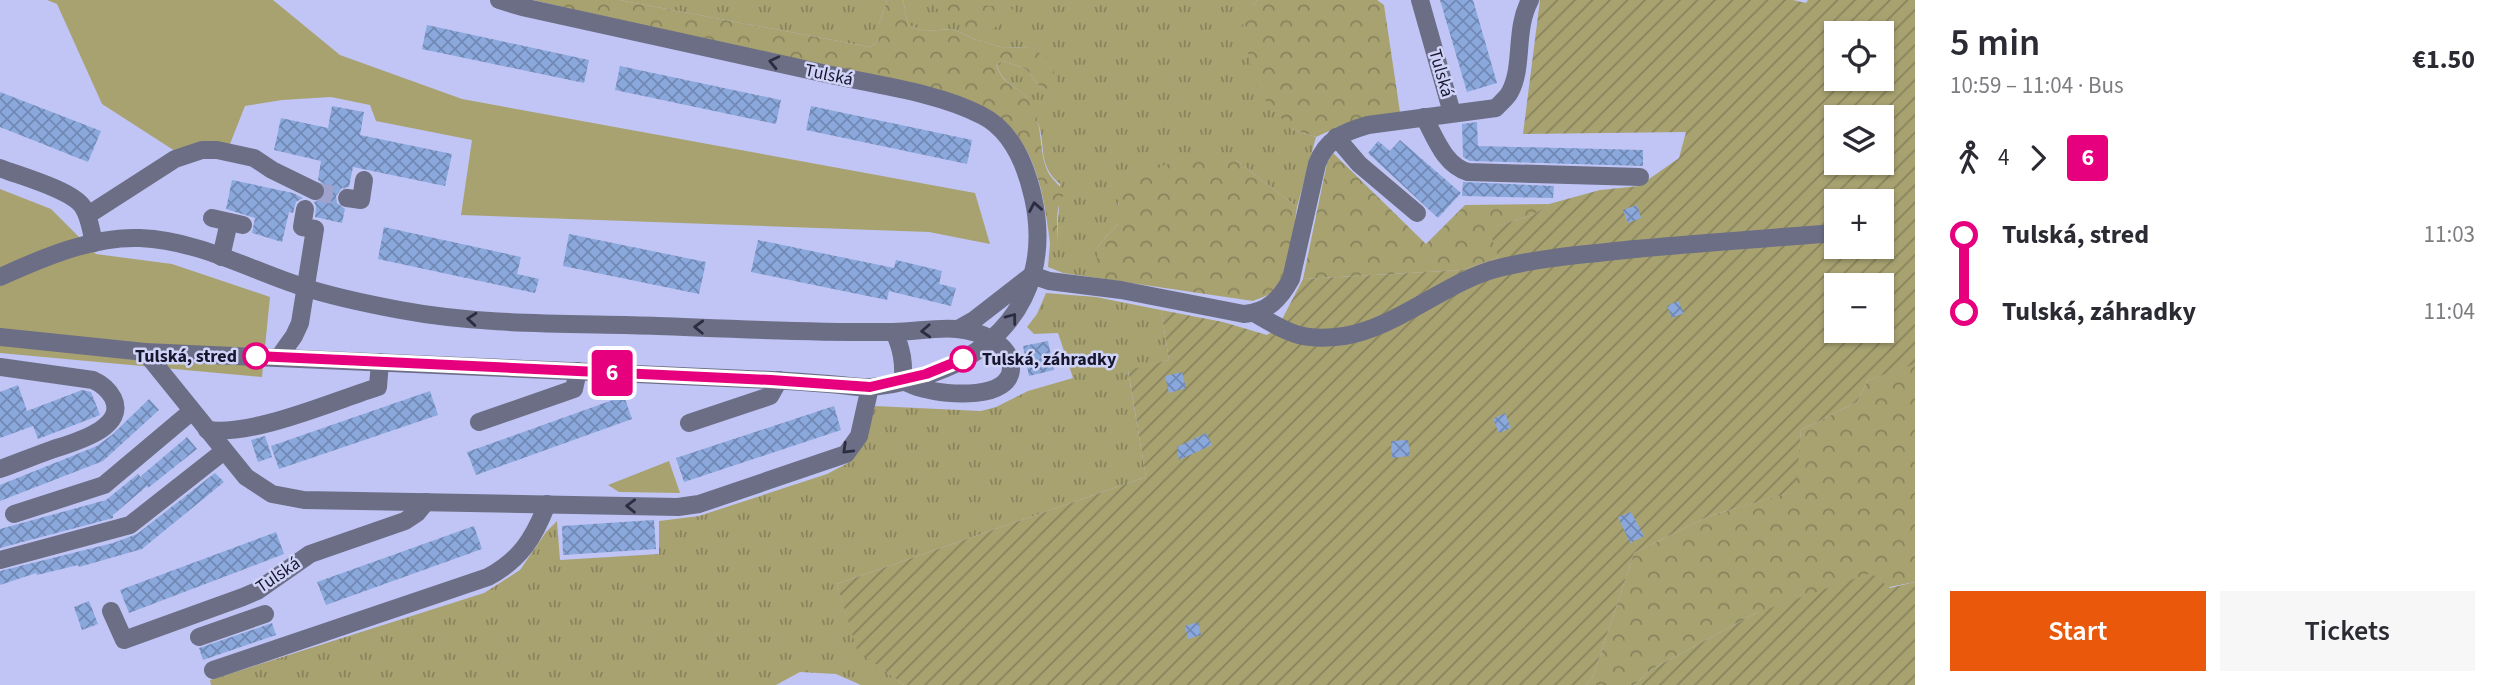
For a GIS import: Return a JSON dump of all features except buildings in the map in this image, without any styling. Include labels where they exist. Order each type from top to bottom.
[{"type":"street","name":"Tulská","points":[[3,333],[145,352],[779,380],[870,387],[903,381],[964,359],[993,339],[1018,311],[1032,275],[1038,232],[1036,214],[1027,176],[1010,140],[999,126],[982,115],[916,94],[499,0]]},
{"type":"street","points":[[1406,0],[1427,23]]},
{"type":"street","name":"Tulská","points":[[1336,137],[1368,125],[1452,113],[1420,0]]},
{"type":"street","points":[[1452,113],[1496,108],[1510,93],[1517,74],[1519,36],[1530,0]]},
{"type":"street","points":[[1424,117],[1456,169],[1468,172],[1640,177]]},
{"type":"street","points":[[958,329],[974,320],[1032,275],[1049,281],[1121,290],[1244,314],[1254,313],[1275,303],[1292,279],[1322,150],[1336,137],[1359,164],[1417,213]]},
{"type":"street","points":[[88,215],[175,159],[202,150],[217,150],[254,158],[315,191]]},
{"type":"street","points":[[0,168],[71,195],[82,204],[88,215],[94,243]]},
{"type":"street","points":[[347,198],[360,200],[364,180]]},
{"type":"street","points":[[279,357],[300,323],[315,229],[302,227],[305,209]]},
{"type":"street","points":[[220,257],[228,221]]},
{"type":"street","points":[[1254,313],[1290,334],[1303,337],[1343,336],[1368,330],[1497,268],[1592,253],[1824,234]]},
{"type":"street","points":[[0,277],[29,264],[94,243],[121,238],[161,240],[189,246],[304,287],[400,310],[482,320],[894,332],[958,329],[993,339]]},
{"type":"street","points":[[894,332],[904,363],[903,381]]},
{"type":"street","name":"Tulská","points":[[903,381],[926,390],[975,394],[995,388],[1010,373],[1011,364],[1008,355],[993,339]]},
{"type":"street","points":[[145,352],[246,477],[272,495],[304,499],[688,506],[846,454],[859,436],[870,387]]},
{"type":"street","points":[[207,430],[224,432],[256,426],[378,387],[380,362]]},
{"type":"street","points":[[0,367],[93,380],[102,384],[116,405],[108,424],[93,435],[0,469]]},
{"type":"street","points":[[480,422],[574,389],[578,371]]},
{"type":"street","points":[[689,423],[769,397],[779,380]]},
{"type":"street","points":[[14,514],[104,485],[192,411]]},
{"type":"street","points":[[0,560],[130,525],[224,451]]},
{"type":"street","name":"Tulská","points":[[111,611],[124,640],[257,591],[310,554],[405,521],[417,513],[426,502]]},
{"type":"street","points":[[213,670],[488,577],[501,570],[526,548],[536,533],[547,504]]},
{"type":"street","points":[[222,605],[230,626]]},
{"type":"street","points":[[199,637],[265,614]]},
{"type":"green space","points":[[47,0],[273,0],[340,55],[462,99],[975,193],[990,244],[929,232],[461,215],[472,140],[376,121],[370,105],[331,97],[282,100],[245,106],[230,144],[199,142],[175,151],[102,104],[57,4]]},
{"type":"green space","points":[[533,0],[619,0],[870,47],[879,41],[879,24],[887,0],[903,0],[908,25],[924,31],[953,29],[1004,48],[1030,47],[1050,60],[1057,82],[1050,89],[1041,88],[1026,69],[1003,61],[996,65],[1003,78],[1024,95],[1033,109],[1048,172],[1065,193],[1058,211],[1057,245],[1050,243],[1035,169],[1022,142],[1010,127],[982,107]]},
{"type":"green space","points":[[619,0],[887,0],[879,24],[879,41],[870,47]]},
{"type":"green space","points":[[903,0],[1258,0],[1252,5],[1291,129],[1316,137],[1297,207],[1236,160],[1118,203],[1118,224],[1097,247],[1097,278],[1063,273],[1048,267],[1050,243],[1057,244],[1060,184],[1045,161],[1040,129],[1031,104],[1003,78],[996,64],[1003,61],[1026,69],[1041,88],[1030,47],[1004,48],[953,29],[924,31],[908,25]]},
{"type":"green space","points":[[933,0],[1011,8],[1019,15],[1016,21],[1003,18],[991,30],[975,32],[952,20],[932,4]]},
{"type":"green space","points":[[1258,0],[1377,0],[1384,5],[1400,112],[1342,125],[1316,137],[1291,129],[1258,92],[1242,28],[1252,5]]},
{"type":"green space","points":[[1540,0],[1793,0],[1806,3],[1808,0],[1915,0],[1915,364],[1868,380],[1857,402],[1801,430],[1796,491],[1709,516],[1634,553],[1593,677],[1586,685],[904,685],[857,650],[837,584],[1146,477],[1128,370],[1169,360],[1161,310],[1223,322],[1267,335],[1278,327],[1303,279],[1462,270],[1498,258],[1489,228],[1533,215],[1549,204],[1600,190],[1639,186],[1679,158],[1686,132],[1523,134]]},
{"type":"green space","points":[[1333,153],[1426,244],[1465,205],[1549,204],[1533,215],[1490,228],[1498,258],[1462,270],[1303,279],[1327,163]]},
{"type":"green space","points":[[1196,157],[1236,160],[1297,207],[1290,255],[1276,288],[1268,295],[1253,301],[1097,278],[1097,247],[1118,224],[1118,203],[1125,190],[1152,170]]},
{"type":"green space","points":[[0,189],[51,209],[96,254],[172,264],[270,297],[262,377],[0,353]]},
{"type":"green space","points":[[1046,293],[1096,297],[1161,310],[1169,360],[1128,371],[1146,477],[837,584],[858,650],[904,685],[861,685],[836,674],[800,672],[776,685],[211,685],[210,680],[484,593],[520,570],[546,532],[557,521],[560,560],[659,554],[659,521],[699,516],[827,474],[850,462],[866,439],[875,406],[981,411],[996,407],[1028,391],[1073,378],[1058,333],[1034,334],[1027,327],[1037,314]]},
{"type":"green space","points":[[1915,363],[1915,582],[1756,613],[1652,669],[1634,685],[1586,685],[1593,677],[1634,553],[1709,516],[1795,491],[1801,430],[1857,402],[1868,380]]},
{"type":"green space","points":[[669,461],[680,493],[619,492],[608,485]]},
{"type":"green space","points":[[1871,573],[1890,588],[1915,582],[1915,685],[1634,685],[1652,669],[1756,613]]},
{"type":"tunnel","points":[[315,191],[347,198]]},
{"type":"bus line","name":"6","points":[[256,356],[870,387],[903,381],[945,368],[963,359]]},
{"type":"place","name":"Tulská, stred","points":[[256,356]]},
{"type":"place","name":"Tulská, záhradky","points":[[963,359]]}]
